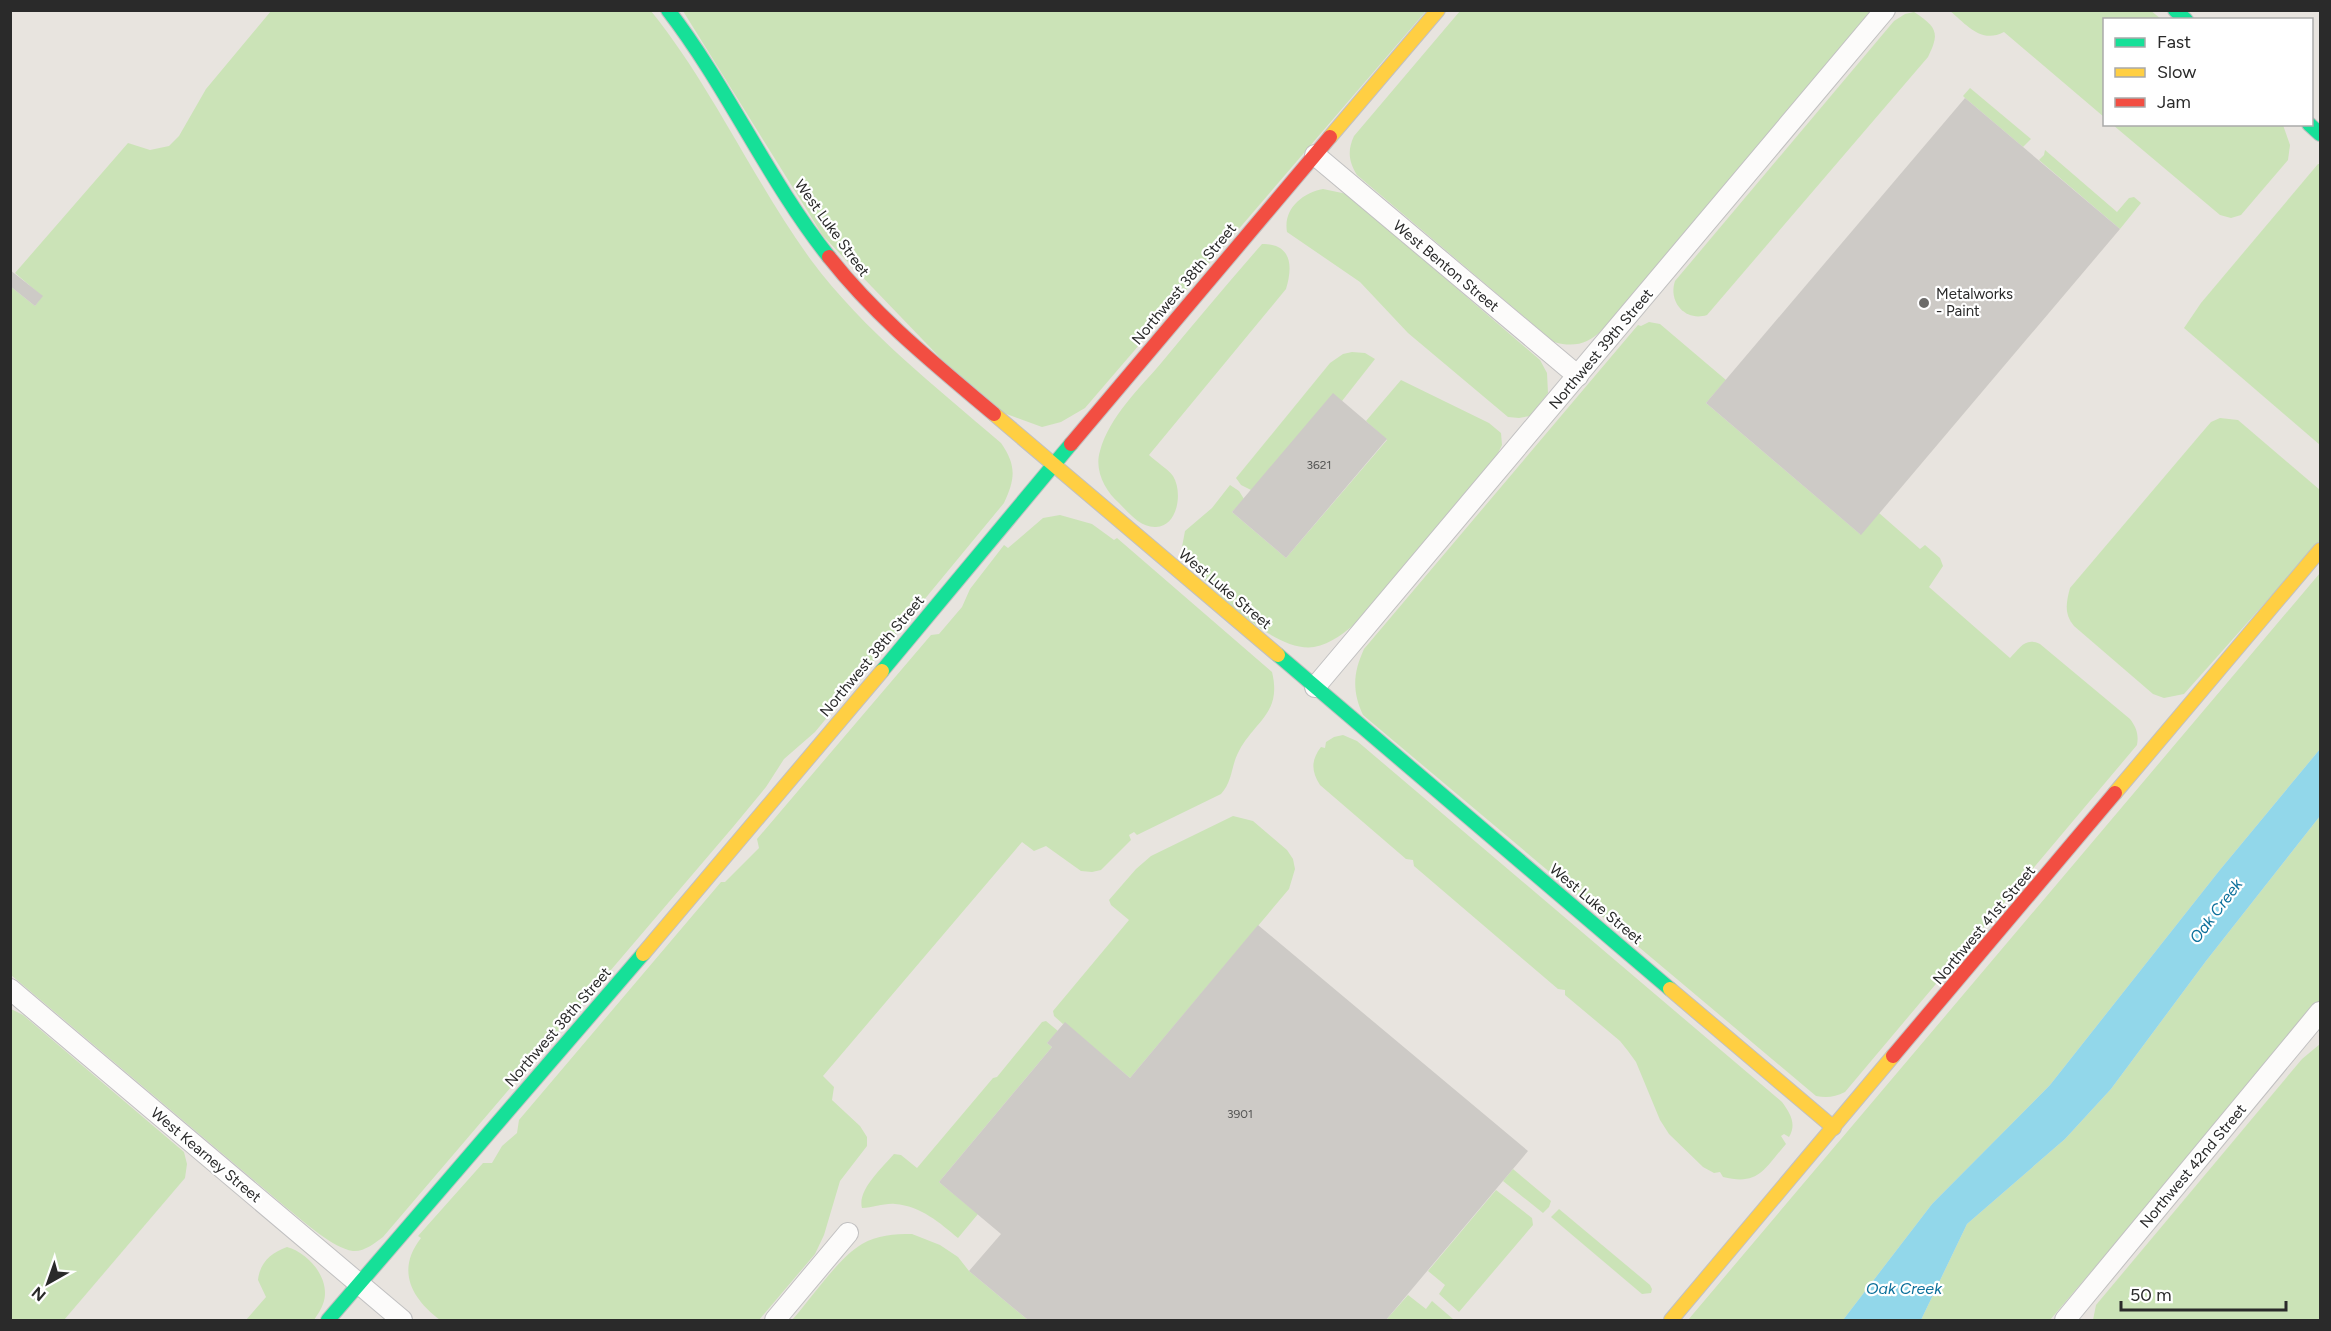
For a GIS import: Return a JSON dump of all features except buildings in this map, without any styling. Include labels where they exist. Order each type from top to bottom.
[{"type":"street","name":"West Luke Street","points":[[668,10],[699,50],[724,88],[811,234],[849,283],[920,353],[1834,1128]]},
{"type":"street","name":"Northwest 38th Street","points":[[328,1320],[783,790],[1053,465],[1438,10]]},
{"type":"street","name":"Northwest 39th Street","points":[[1315,687],[1885,10]]},
{"type":"street","name":"West Benton Street","points":[[1315,155],[1578,376]]},
{"type":"street","name":"Northwest 41st Street","points":[[1671,1320],[2320,550]]},
{"type":"street","name":"West Kearney Street","points":[[10,989],[402,1320]]},
{"type":"street","name":"Northwest 42nd Street","points":[[2065,1320],[2320,1012]]},
{"type":"street","points":[[775,1320],[848,1233]]},
{"type":"green space","points":[[2150,10],[2160,18],[2103,18],[2103,116],[2004,32],[1988,36],[1981,34],[1968,27],[1950,11]]},
{"type":"green space","points":[[271,11],[651,11],[694,71],[770,198],[811,260],[854,311],[877,334],[1001,443],[1010,459],[1013,473],[1004,503],[815,732],[784,759],[766,787],[733,827],[383,1237],[369,1247],[357,1251],[336,1245],[310,1227],[11,975],[10,286],[35,306],[42,296],[15,273],[128,143],[150,150],[169,146],[179,136],[206,89]]},
{"type":"green space","points":[[683,11],[1426,11],[1085,408],[1061,422],[1042,427],[1001,412],[949,367],[823,236]]},
{"type":"green space","points":[[1460,11],[1872,11],[1611,321],[1596,336],[1587,341],[1567,344],[1554,342],[1357,175],[1352,166],[1350,152],[1354,136]]},
{"type":"green space","points":[[1914,12],[1928,22],[1934,31],[1934,42],[1928,57],[1707,315],[1692,316],[1685,313],[1676,303],[1673,289],[1675,281],[1894,21],[1905,14]]},
{"type":"green space","points":[[1970,88],[2031,139],[2023,147],[1963,96]]},
{"type":"green space","points":[[2114,126],[2283,126],[2290,145],[2288,160],[2241,215],[2231,218],[2220,215]]},
{"type":"green space","points":[[2045,150],[2117,212],[2129,198],[2134,197],[2141,203],[2120,229],[2039,160]]},
{"type":"green space","points":[[2320,164],[2320,445],[2184,328],[2201,303]]},
{"type":"green space","points":[[1323,189],[1347,194],[1540,360],[1547,373],[1548,393],[1530,416],[1508,417],[1408,333],[1360,282],[1287,232],[1288,216],[1296,203],[1308,194]]},
{"type":"green space","points":[[1262,244],[1272,245],[1285,252],[1289,265],[1286,289],[1149,455],[1173,476],[1178,499],[1174,515],[1169,521],[1156,527],[1145,525],[1114,498],[1102,480],[1098,465],[1104,438],[1126,404]]},
{"type":"green space","points":[[1649,322],[1660,324],[1726,380],[1706,403],[1860,534],[1879,513],[1920,549],[1925,545],[1940,558],[1943,566],[1929,587],[2010,658],[2027,643],[2040,644],[2130,719],[2138,737],[2137,745],[1845,1092],[1834,1096],[1816,1096],[1363,715],[1357,698],[1356,674],[1364,649],[1638,325]]},
{"type":"green space","points":[[1365,353],[1375,359],[1342,401],[1251,490],[1241,485],[1236,478],[1330,363],[1343,354]]},
{"type":"green space","points":[[1401,380],[1489,423],[1501,433],[1502,445],[1496,457],[1358,621],[1332,640],[1314,647],[1298,646],[1280,640],[1226,601],[1184,560],[1182,547],[1185,531],[1212,508],[1230,485],[1239,491],[1244,499],[1232,512],[1286,558],[1387,440],[1366,421]]},
{"type":"green space","points":[[2220,418],[2238,420],[2320,490],[2320,541],[2184,694],[2164,698],[2153,694],[2074,626],[2067,613],[2070,588],[2211,422]]},
{"type":"green space","points":[[1060,515],[1092,524],[1114,540],[1117,538],[1272,672],[1274,686],[1270,707],[1239,751],[1225,789],[1221,794],[1137,835],[1134,832],[1129,835],[1131,840],[1101,870],[1081,871],[1046,846],[1034,851],[1022,842],[823,1076],[834,1087],[832,1100],[860,1126],[867,1137],[867,1146],[840,1181],[824,1235],[815,1254],[759,1320],[440,1320],[421,1302],[410,1283],[409,1261],[421,1238],[418,1236],[483,1163],[492,1163],[502,1146],[517,1133],[519,1120],[721,882],[725,882],[759,848],[757,839],[931,635],[939,634],[962,607],[970,589],[1004,545],[1008,548],[1043,518]]},
{"type":"green space","points":[[2320,573],[2320,749],[2219,871],[2050,1085],[1932,1204],[1843,1320],[1688,1320]]},
{"type":"green space","points":[[1343,735],[1357,741],[1782,1102],[1792,1119],[1792,1128],[1789,1137],[1784,1134],[1781,1136],[1786,1144],[1766,1168],[1753,1177],[1735,1179],[1723,1177],[1720,1172],[1714,1173],[1703,1167],[1669,1134],[1660,1120],[1636,1062],[1620,1041],[1565,995],[1565,990],[1558,989],[1414,866],[1413,860],[1406,859],[1320,785],[1314,770],[1315,756],[1321,747],[1325,748],[1326,742]]},
{"type":"green space","points":[[1233,816],[1253,821],[1287,850],[1293,859],[1295,869],[1289,889],[1130,1078],[1065,1023],[1063,1024],[1054,1016],[1053,1011],[1129,920],[1111,905],[1109,900],[1136,869],[1151,856]]},
{"type":"green space","points":[[2320,816],[2320,1002],[2050,1320],[1921,1320],[1967,1224],[2065,1139],[2111,1089],[2206,961]]},
{"type":"green space","points":[[11,1009],[23,1015],[184,1152],[187,1164],[185,1178],[64,1320],[11,1320]]},
{"type":"green space","points":[[1046,1021],[1058,1031],[1047,1043],[1052,1047],[939,1182],[978,1214],[958,1238],[930,1216],[904,1205],[891,1204],[862,1208],[861,1201],[867,1186],[894,1154],[901,1155],[917,1168],[1042,1022]]},
{"type":"green space","points":[[2320,1044],[2320,1320],[2093,1320],[2096,1305],[2302,1059]]},
{"type":"green space","points":[[1513,1169],[1551,1201],[1543,1213],[1503,1181]]},
{"type":"green space","points":[[1496,1190],[1532,1218],[1533,1225],[1459,1312],[1439,1294],[1445,1285],[1428,1271]]},
{"type":"green space","points":[[1559,1209],[1650,1285],[1651,1293],[1642,1294],[1551,1217]]},
{"type":"green space","points":[[912,1234],[940,1245],[958,1257],[969,1271],[1028,1320],[792,1320],[834,1269],[853,1250],[880,1237]]},
{"type":"green space","points":[[287,1247],[303,1255],[317,1269],[325,1295],[320,1310],[314,1320],[246,1320],[266,1297],[258,1280],[261,1268],[271,1255]]},
{"type":"green space","points":[[1408,1295],[1426,1309],[1432,1301],[1453,1319],[1386,1320]]},
{"type":"water","name":"Oak Creek","points":[[2320,749],[2320,816],[2206,961],[2111,1089],[2065,1139],[1967,1224],[1921,1320],[1843,1320],[1932,1204],[2050,1085],[2219,871]]},
{"type":"traffic: fast","points":[[668,10],[710,71],[787,197],[829,257]]},
{"type":"traffic: fast","points":[[2175,10],[2184,18]]},
{"type":"traffic: fast","points":[[2311,126],[2320,134]]},
{"type":"traffic: fast","points":[[882,671],[1071,444]]},
{"type":"traffic: fast","points":[[1278,655],[1670,989]]},
{"type":"traffic: fast","points":[[328,1320],[643,954]]},
{"type":"traffic: slow","points":[[1330,137],[1438,10]]},
{"type":"traffic: slow","points":[[994,414],[1278,655]]},
{"type":"traffic: slow","points":[[2115,793],[2320,550]]},
{"type":"traffic: slow","points":[[643,954],[882,671]]},
{"type":"traffic: slow","points":[[1670,989],[1834,1128]]},
{"type":"traffic: slow","points":[[1671,1320],[1893,1056]]},
{"type":"traffic: jam","points":[[1071,444],[1330,137]]},
{"type":"traffic: jam","points":[[829,257],[887,321],[994,414]]},
{"type":"traffic: jam","points":[[1893,1056],[2115,793]]},
{"type":"place","name":"Metalworks - Paint","points":[[1924,303]]}]
